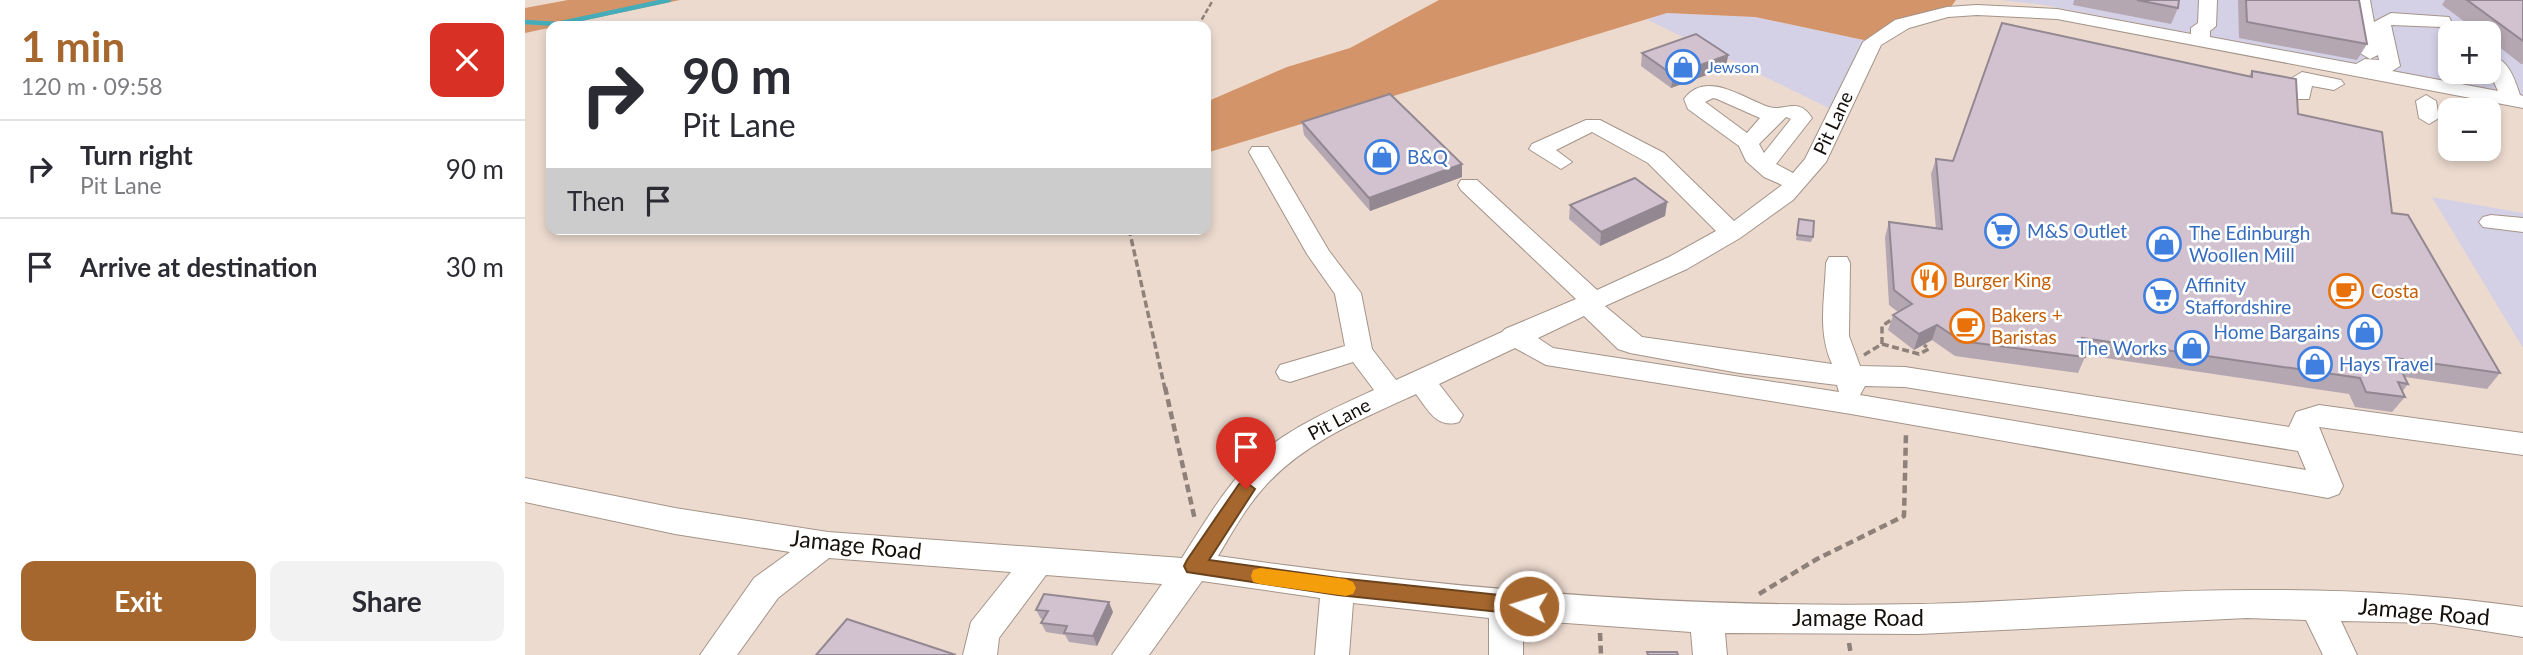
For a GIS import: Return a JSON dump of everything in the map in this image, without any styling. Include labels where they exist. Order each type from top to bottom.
[{"type":"street","points":[[2208,0],[2204,33],[2373,66],[2390,66],[2379,22],[2361,0]]},
{"type":"street","points":[[2379,22],[2386,0]]},
{"type":"street","points":[[2418,0],[2443,21]]},
{"type":"street","name":"Pit Lane","points":[[1129,655],[1256,476],[1279,455],[1307,435],[1419,379],[1678,263],[1760,215],[1815,162],[1873,42],[1902,24],[1947,12],[2020,5],[2135,36],[2204,33],[2391,95],[2517,101]]},
{"type":"street","points":[[2379,22],[2438,26]]},
{"type":"street","points":[[1989,26],[2135,36],[2251,69]]},
{"type":"street","points":[[2501,68],[2523,74]]},
{"type":"street","points":[[2501,76],[2517,101]]},
{"type":"street","points":[[2302,95],[2302,78],[2346,95],[2391,95],[2428,109],[2438,109]]},
{"type":"street","points":[[1772,116],[1721,93],[1711,92],[1694,99],[1695,105],[1748,143],[1772,172],[1796,183]]},
{"type":"street","points":[[1748,143],[1779,111],[1789,111],[1802,118],[1776,154],[1763,164]]},
{"type":"street","points":[[1561,162],[1540,149],[1593,124],[1656,158],[1732,233]]},
{"type":"street","points":[[1260,152],[1319,254],[1348,293],[1359,352],[1390,393]]},
{"type":"street","points":[[1469,185],[1627,342],[1749,377]]},
{"type":"street","points":[[2491,222],[2523,225]]},
{"type":"street","points":[[1839,263],[1836,336],[1851,391]]},
{"type":"street","points":[[1514,335],[1546,356],[1749,377],[1851,391],[1905,414],[2328,486],[2303,428],[2307,419],[2319,416],[2523,444]]},
{"type":"street","points":[[1290,372],[1359,352]]},
{"type":"street","points":[[1851,391],[1890,377],[1905,377],[2307,441]]},
{"type":"street","points":[[1419,379],[1449,415]]},
{"type":"street","name":"Jamage Road","points":[[525,490],[675,521],[824,544],[1038,561],[1192,569],[1506,605],[1719,618],[1919,619],[2247,604],[2315,604],[2434,609],[2523,622]]},
{"type":"street","points":[[717,655],[766,588],[824,544]]},
{"type":"street","points":[[980,655],[983,633],[1038,561]]},
{"type":"street","points":[[1332,655],[1338,587]]},
{"type":"street","points":[[2315,604],[2340,655]]},
{"type":"street","points":[[1506,605],[1506,655]]},
{"type":"street","points":[[1710,655],[1719,618]]},
{"type":"path","points":[[1201,21],[1213,0]]},
{"type":"path","points":[[1130,235],[1192,519],[1219,527]]},
{"type":"path","points":[[1882,344],[1882,326],[1891,320],[1898,325]]},
{"type":"path","points":[[1890,377],[1884,363],[1864,355],[1882,344],[1919,354],[1929,349],[1924,345]]},
{"type":"path","points":[[1719,618],[1766,587],[1904,516],[1907,491],[1905,414]]},
{"type":"shaded area","points":[[568,0],[680,0],[581,21],[546,21],[546,29],[525,33],[525,8]]},
{"type":"shaded area","points":[[1439,0],[1956,0],[1947,12],[1873,42],[1755,17],[1667,13],[1211,151],[1211,100],[1287,67],[1350,48]]},
{"type":"shaded area","points":[[2001,0],[2523,0],[2523,95],[2450,84],[2501,84],[2501,21],[2438,21],[2438,82],[2044,5]]},
{"type":"shaded area","points":[[1667,13],[1755,17],[1873,42],[1839,113],[1646,19]]},
{"type":"shaded area","points":[[2432,197],[2523,213],[2523,348]]},
{"type":"building","points":[[2137,0],[2179,0],[2178,8]]},
{"type":"building","points":[[2246,0],[2359,0],[2367,44],[2247,22]]},
{"type":"building","points":[[2467,0],[2523,0],[2523,41],[2501,25],[2501,21],[2496,21]]},
{"type":"building","points":[[2002,23],[2252,77],[2252,71],[2296,79],[2298,114],[2382,132],[2392,213],[2408,215],[2500,373],[2395,358],[2408,384],[2398,382],[2405,397],[2366,392],[2360,378],[2082,338],[2085,357],[1961,341],[1937,325],[1919,334],[1893,315],[1912,304],[1894,290],[1889,222],[1942,229],[1936,159],[1953,161]]},
{"type":"building","points":[[1696,34],[1728,55],[1673,75],[1642,53]]},
{"type":"building","name":"B&Q","points":[[1390,94],[1462,164],[1369,198],[1302,122]]},
{"type":"building","points":[[1635,178],[1667,202],[1601,232],[1570,205]]},
{"type":"building","points":[[1799,219],[1814,221],[1813,237],[1797,235]]},
{"type":"building","points":[[1044,594],[1109,602],[1093,636],[1064,633],[1067,626],[1041,623],[1048,611],[1036,610]]},
{"type":"building","points":[[847,619],[956,655],[816,655]]},
{"type":"building","points":[[1647,652],[1677,652],[1678,655],[1648,655]]},
{"type":"waterway","points":[[571,21],[669,0]]},
{"type":"waterway","points":[[525,22],[546,23]]},
{"type":"slow traffic","points":[[1260,576],[1346,588]]},
{"type":"place","name":"Jewson","points":[[1683,67]]},
{"type":"place","name":"B&Q","points":[[1382,157]]},
{"type":"place","name":"M&S Outlet","points":[[2002,231]]},
{"type":"place","name":"The Edinburgh Woollen Mill","points":[[2164,244]]},
{"type":"place","name":"Burger King","points":[[1929,280]]},
{"type":"place","name":"Costa","points":[[2346,291]]},
{"type":"place","name":"Affinity Staffordshire","points":[[2161,296]]},
{"type":"place","name":"Bakers + Baristas","points":[[1967,326]]},
{"type":"place","name":"Home Bargains","points":[[2365,332]]},
{"type":"place","name":"The Works","points":[[2192,348]]},
{"type":"place","name":"Hays Travel","points":[[2315,364]]},
{"type":"route","points":[[1246,489],[1194,566],[1338,587],[1529,606]]}]
